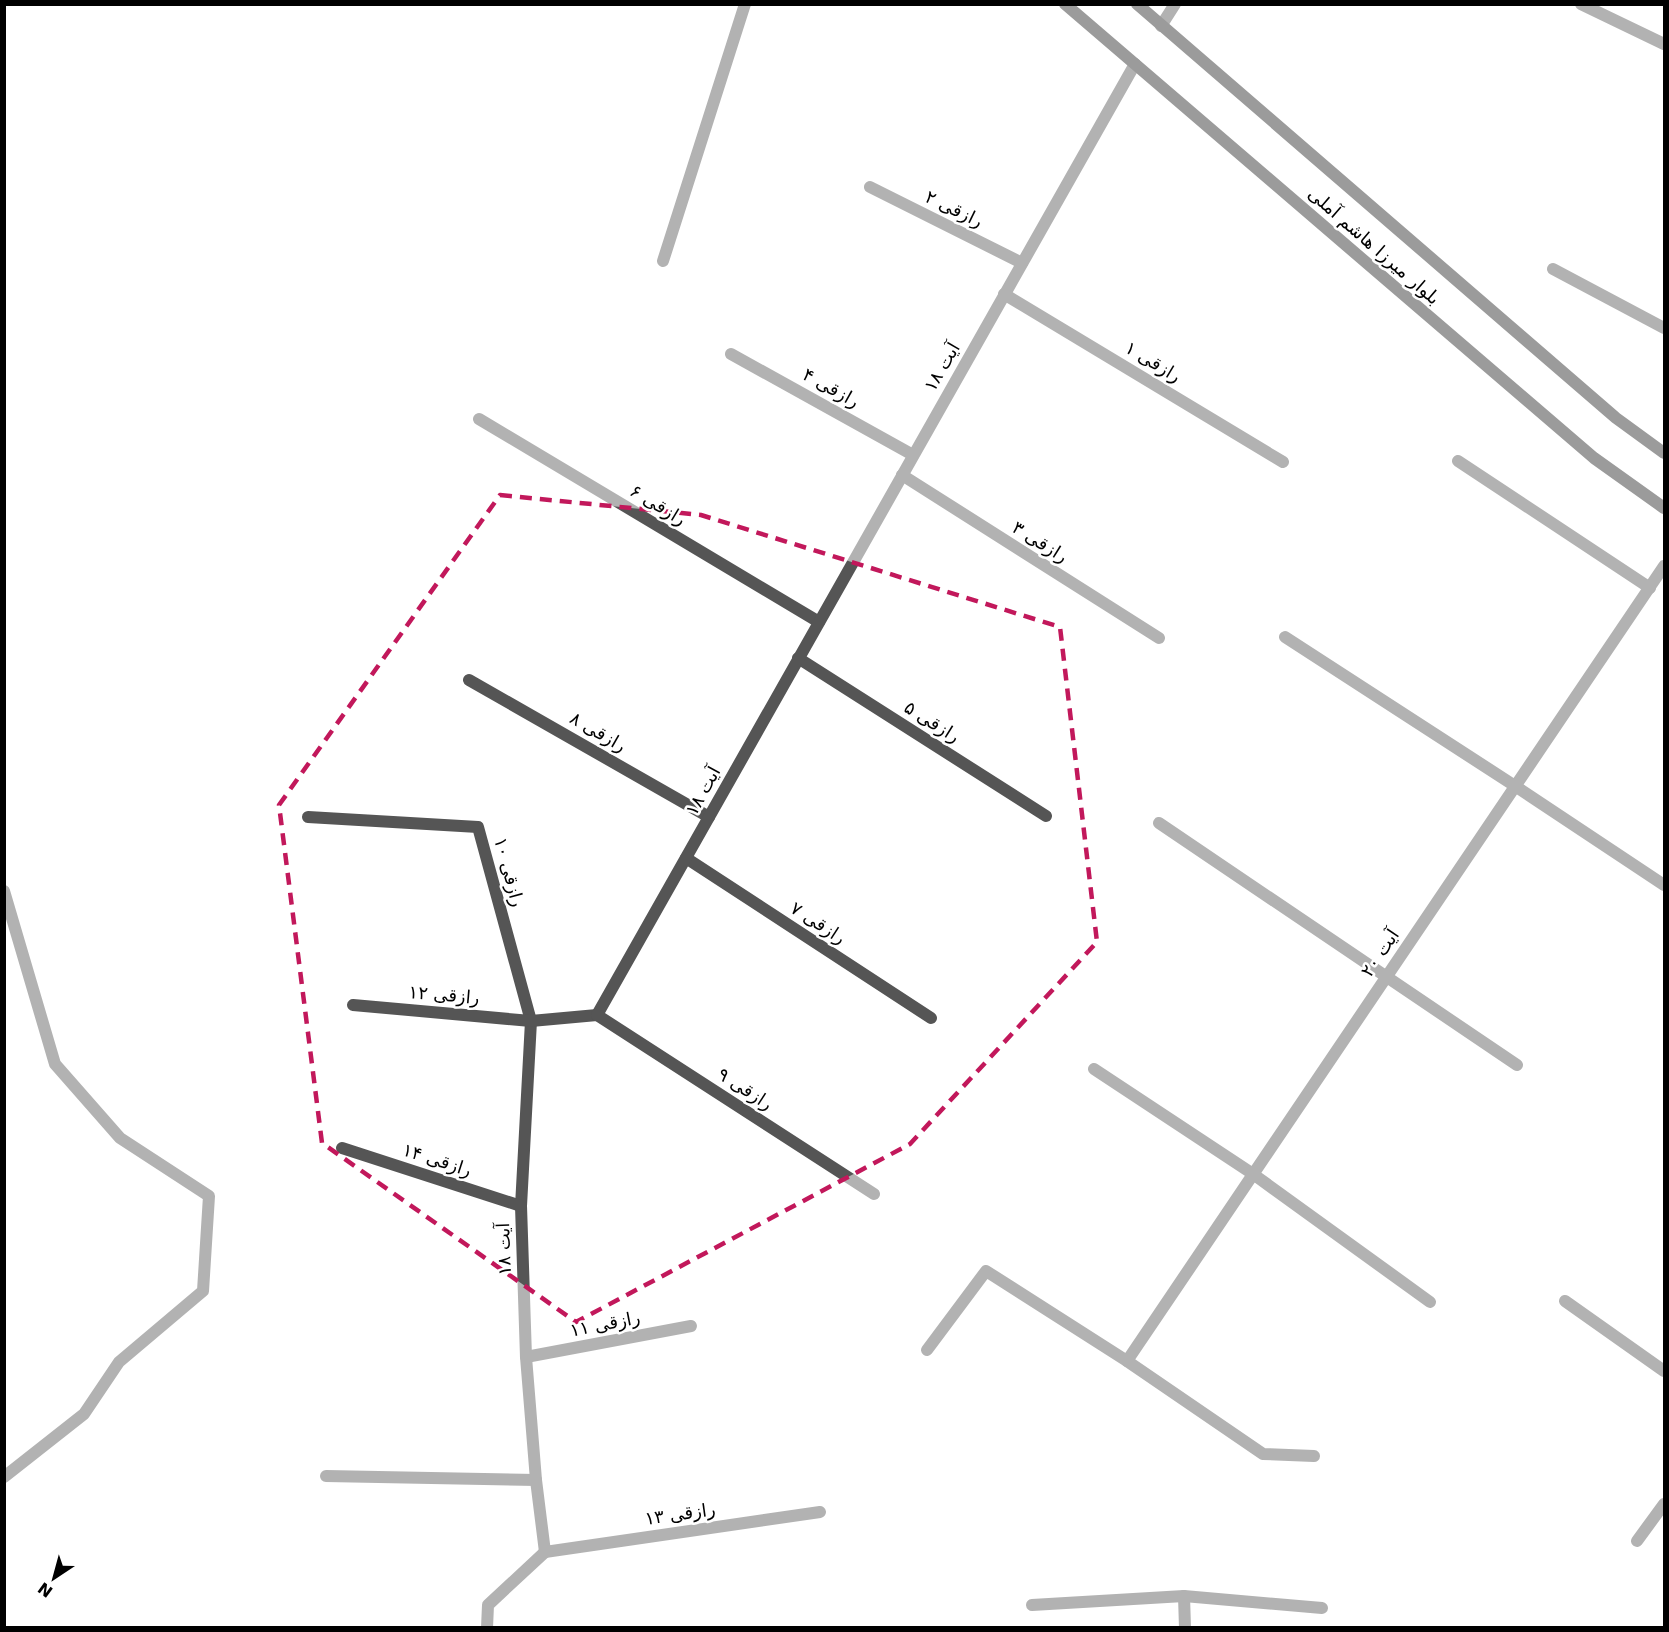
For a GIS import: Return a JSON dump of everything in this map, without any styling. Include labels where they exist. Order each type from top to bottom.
[{"type":"main road","name":"بلوار میرزا هاشم آملی","points":[[1065,4],[1594,458],[1665,508]]},
{"type":"main road","name":"بلوار میرزا هاشم آملی","points":[[1137,4],[1616,418],[1665,453]]},
{"type":"street","points":[[663,261],[745,4]]},
{"type":"street","points":[[1161,26],[1175,4]]},
{"type":"street","points":[[1581,4],[1665,44]]},
{"type":"street","name":"آیت ۱۸","points":[[597,1015],[1135,64]]},
{"type":"street","name":"رازقی ۲","points":[[870,187],[1022,263]]},
{"type":"street","points":[[1553,268],[1665,328]]},
{"type":"street","name":"رازقی ۱","points":[[1004,294],[1283,462]]},
{"type":"street","name":"رازقی ۴","points":[[731,354],[913,455]]},
{"type":"street","name":"رازقی ۶","points":[[479,419],[819,622]]},
{"type":"street","points":[[1458,461],[1650,588]]},
{"type":"street","name":"رازقی ۳","points":[[902,476],[1159,638]]},
{"type":"street","name":"آیت ۲۰","points":[[1126,1361],[1665,566]]},
{"type":"street","points":[[1285,637],[1665,885]]},
{"type":"street","name":"رازقی ۵","points":[[798,658],[1046,816]]},
{"type":"street","name":"رازقی ۸","points":[[469,680],[709,817]]},
{"type":"street","name":"رازقی ۱۰","points":[[308,817],[478,827],[531,1021]]},
{"type":"street","points":[[1159,824],[1516,1065]]},
{"type":"street","name":"رازقی ۷","points":[[686,858],[931,1018]]},
{"type":"street","points":[[4,891],[55,1064],[120,1138],[209,1196],[203,1291],[119,1362],[84,1414],[4,1477]]},
{"type":"street","name":"رازقی ۱۲","points":[[353,1005],[531,1021]]},
{"type":"street","points":[[531,1021],[597,1015]]},
{"type":"street","name":"رازقی ۹","points":[[597,1015],[874,1194]]},
{"type":"street","name":"آیت ۱۸","points":[[531,1021],[521,1206],[526,1357],[536,1480],[545,1552]]},
{"type":"street","points":[[1094,1069],[1253,1174],[1430,1302]]},
{"type":"street","name":"رازقی ۱۴","points":[[342,1148],[521,1206]]},
{"type":"street","points":[[927,1350],[986,1270],[1263,1454],[1314,1456]]},
{"type":"street","points":[[1565,1301],[1665,1371]]},
{"type":"street","name":"رازقی ۱۱","points":[[526,1357],[691,1326]]},
{"type":"street","points":[[326,1476],[536,1480]]},
{"type":"street","points":[[1637,1541],[1665,1504]]},
{"type":"street","name":"رازقی ۱۳","points":[[545,1552],[820,1512]]},
{"type":"street","points":[[487,1628],[488,1605],[545,1552]]},
{"type":"street","points":[[1032,1605],[1184,1596],[1322,1608]]},
{"type":"street","points":[[1184,1596],[1185,1628]]},
{"type":"highlighted area","points":[[500,495],[701,515],[1060,627],[1097,942],[910,1144],[576,1322],[322,1143],[279,805]]}]
